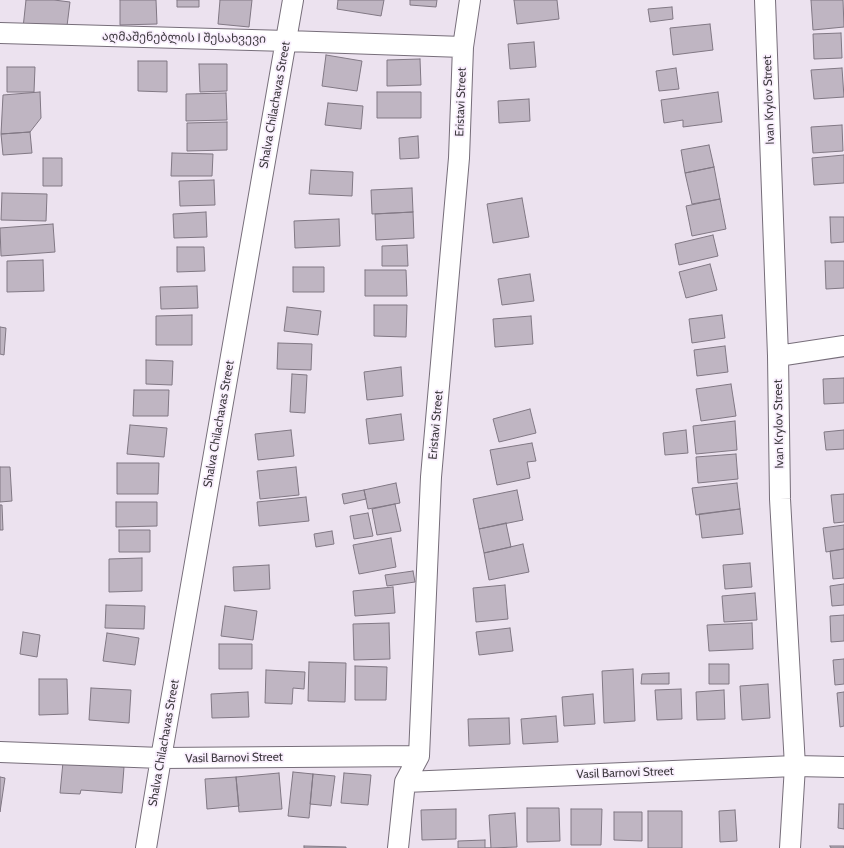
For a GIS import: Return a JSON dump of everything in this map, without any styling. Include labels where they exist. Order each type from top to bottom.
[{"type":"street","name":"Shalva Chilachavas Street","points":[[146,848],[293,0]]},
{"type":"street","name":"Eristavi Street","points":[[398,848],[405,782],[419,756],[431,477],[459,158],[463,46],[470,0]]},
{"type":"street","name":"Ivan Krylov Street","points":[[765,0],[778,356],[780,500],[795,766],[790,848]]},
{"type":"street","name":"აღმაშენებლის I შესახვევი","points":[[0,33],[463,46]]},
{"type":"street","points":[[778,356],[844,346]]},
{"type":"street","name":"Vasil Barnovi Street","points":[[0,752],[161,758],[419,756]]},
{"type":"street","name":"Vasil Barnovi Street","points":[[405,782],[795,766],[844,767]]},
{"type":"building","points":[[26,0],[54,0],[70,2],[66,34],[23,28]]},
{"type":"building","points":[[120,0],[156,0],[157,24],[120,25]]},
{"type":"building","points":[[177,0],[199,0],[199,7],[177,7]]},
{"type":"building","points":[[220,0],[252,0],[249,27],[218,24]]},
{"type":"building","points":[[338,0],[384,0],[381,16],[337,9]]},
{"type":"building","points":[[410,0],[437,0],[436,7],[410,5]]},
{"type":"building","points":[[514,0],[557,0],[559,19],[517,24]]},
{"type":"building","points":[[811,0],[843,0],[844,27],[813,30]]},
{"type":"building","points":[[672,7],[673,19],[650,22],[648,9]]},
{"type":"building","points":[[710,24],[713,50],[673,55],[670,28]]},
{"type":"building","points":[[841,33],[842,58],[814,59],[813,34]]},
{"type":"building","points":[[534,42],[536,67],[510,69],[508,44]]},
{"type":"building","points":[[326,55],[362,61],[357,91],[322,86]]},
{"type":"building","points":[[420,59],[421,85],[387,86],[387,60]]},
{"type":"building","points":[[138,61],[167,61],[167,92],[138,91]]},
{"type":"building","points":[[199,64],[227,64],[227,91],[200,92]]},
{"type":"building","points":[[7,67],[35,67],[34,92],[7,92]]},
{"type":"building","points":[[676,68],[679,89],[659,91],[656,71]]},
{"type":"building","points":[[842,68],[844,97],[814,99],[811,70]]},
{"type":"building","points":[[40,92],[41,118],[30,132],[1,134],[3,95]]},
{"type":"building","points":[[377,92],[421,92],[421,118],[377,118]]},
{"type":"building","points":[[718,92],[722,122],[683,127],[683,120],[664,123],[661,100]]},
{"type":"building","points":[[226,93],[227,120],[186,121],[186,94]]},
{"type":"building","points":[[529,99],[530,121],[499,123],[498,101]]},
{"type":"building","points":[[328,103],[363,106],[361,129],[325,125]]},
{"type":"building","points":[[227,122],[227,150],[187,151],[187,123]]},
{"type":"building","points":[[842,125],[843,151],[813,153],[811,127]]},
{"type":"building","points":[[30,132],[32,153],[3,155],[1,134]]},
{"type":"building","points":[[418,136],[419,158],[400,159],[399,138]]},
{"type":"building","points":[[709,145],[714,167],[685,173],[681,150]]},
{"type":"building","points":[[172,153],[213,154],[212,176],[171,176]]},
{"type":"building","points":[[844,155],[844,183],[814,185],[812,158]]},
{"type":"building","points":[[43,158],[62,158],[62,186],[43,186]]},
{"type":"building","points":[[714,167],[720,199],[692,204],[685,173]]},
{"type":"building","points":[[311,170],[353,172],[352,196],[309,194]]},
{"type":"building","points":[[214,180],[215,205],[180,206],[179,181]]},
{"type":"building","points":[[412,188],[413,212],[372,214],[371,190]]},
{"type":"building","points":[[2,193],[47,194],[46,221],[1,220]]},
{"type":"building","points":[[522,198],[529,237],[493,243],[487,204]]},
{"type":"building","points":[[720,199],[726,229],[692,236],[686,206]]},
{"type":"building","points":[[206,212],[207,237],[174,238],[173,214]]},
{"type":"building","points":[[413,212],[414,238],[376,240],[375,214]]},
{"type":"building","points":[[830,217],[844,217],[844,242],[831,243]]},
{"type":"building","points":[[339,219],[340,246],[295,248],[294,221]]},
{"type":"building","points":[[53,224],[55,252],[1,256],[0,228]]},
{"type":"building","points":[[713,235],[718,256],[679,265],[675,244]]},
{"type":"building","points":[[407,245],[408,266],[382,266],[382,246]]},
{"type":"building","points":[[177,247],[204,247],[205,271],[177,272]]},
{"type":"building","points":[[43,260],[44,291],[7,292],[7,261]]},
{"type":"building","points":[[825,261],[844,261],[844,288],[826,289]]},
{"type":"building","points":[[710,264],[717,290],[686,298],[679,272]]},
{"type":"building","points":[[293,267],[324,267],[324,292],[293,292]]},
{"type":"building","points":[[365,270],[406,270],[407,296],[365,296]]},
{"type":"building","points":[[530,274],[534,301],[502,305],[498,279]]},
{"type":"building","points":[[197,286],[198,308],[161,309],[160,287]]},
{"type":"building","points":[[374,305],[407,305],[406,337],[374,336]]},
{"type":"building","points":[[287,307],[321,311],[318,335],[284,331]]},
{"type":"building","points":[[192,315],[192,345],[156,345],[156,316]]},
{"type":"building","points":[[722,315],[725,338],[692,343],[689,319]]},
{"type":"building","points":[[531,316],[533,344],[495,347],[493,319]]},
{"type":"building","points":[[0,327],[6,328],[4,355],[0,354]]},
{"type":"building","points":[[278,343],[312,344],[311,370],[277,369]]},
{"type":"building","points":[[725,346],[728,372],[697,376],[694,350]]},
{"type":"building","points":[[146,360],[173,361],[172,385],[146,384]]},
{"type":"building","points":[[401,367],[403,396],[367,400],[364,372]]},
{"type":"building","points":[[292,374],[307,375],[305,413],[290,412]]},
{"type":"building","points":[[844,378],[844,403],[824,404],[823,379]]},
{"type":"building","points":[[731,384],[736,416],[701,421],[696,389]]},
{"type":"building","points":[[134,390],[169,390],[168,416],[133,416]]},
{"type":"building","points":[[530,409],[536,433],[499,442],[493,419]]},
{"type":"building","points":[[401,414],[404,440],[369,444],[366,419]]},
{"type":"building","points":[[735,421],[737,450],[696,454],[693,426]]},
{"type":"building","points":[[130,425],[167,428],[164,457],[127,454]]},
{"type":"building","points":[[291,430],[294,456],[258,460],[255,434]]},
{"type":"building","points":[[686,430],[688,453],[665,455],[663,433]]},
{"type":"building","points":[[844,430],[844,449],[826,450],[824,432]]},
{"type":"building","points":[[532,443],[536,461],[527,462],[530,478],[497,485],[490,450]]},
{"type":"building","points":[[736,454],[738,479],[698,483],[696,457]]},
{"type":"building","points":[[117,463],[159,463],[158,494],[117,494]]},
{"type":"building","points":[[0,467],[10,467],[12,501],[0,502]]},
{"type":"building","points":[[296,467],[299,495],[260,499],[257,471]]},
{"type":"building","points":[[396,483],[400,503],[368,509],[364,490]]},
{"type":"building","points":[[737,483],[740,509],[696,515],[692,488]]},
{"type":"building","points":[[364,490],[366,499],[344,504],[342,494]]},
{"type":"building","points":[[517,490],[523,520],[479,529],[473,499]]},
{"type":"building","points":[[844,494],[844,522],[834,523],[831,495]]},
{"type":"building","points":[[306,497],[309,521],[259,526],[257,502]]},
{"type":"building","points":[[116,502],[157,502],[157,526],[116,527]]},
{"type":"building","points":[[395,504],[401,531],[377,535],[372,509]]},
{"type":"building","points":[[0,505],[2,505],[3,530],[0,530]]},
{"type":"building","points":[[740,509],[743,534],[702,538],[699,514]]},
{"type":"building","points":[[368,513],[373,536],[354,539],[350,516]]},
{"type":"building","points":[[506,523],[511,547],[484,553],[479,529]]},
{"type":"building","points":[[844,525],[844,549],[826,552],[823,528]]},
{"type":"building","points":[[119,530],[150,530],[150,552],[119,552]]},
{"type":"building","points":[[332,531],[334,544],[316,547],[314,534]]},
{"type":"building","points":[[391,538],[396,567],[359,574],[353,545]]},
{"type":"building","points":[[523,544],[529,572],[489,580],[484,553]]},
{"type":"building","points":[[844,549],[844,578],[833,579],[830,551]]},
{"type":"building","points":[[142,558],[142,591],[109,592],[109,559]]},
{"type":"building","points":[[750,563],[752,587],[725,589],[723,565]]},
{"type":"building","points":[[269,565],[270,589],[234,591],[233,567]]},
{"type":"building","points":[[413,571],[415,582],[387,586],[385,575]]},
{"type":"building","points":[[844,584],[844,605],[832,606],[830,586]]},
{"type":"building","points":[[505,585],[508,619],[476,622],[473,588]]},
{"type":"building","points":[[393,587],[395,613],[355,616],[353,591]]},
{"type":"building","points":[[755,593],[757,620],[724,622],[722,596]]},
{"type":"building","points":[[106,605],[145,606],[144,629],[105,628]]},
{"type":"building","points":[[225,606],[257,611],[253,640],[221,636]]},
{"type":"building","points":[[844,615],[844,641],[831,642],[830,616]]},
{"type":"building","points":[[389,623],[390,659],[354,660],[353,624]]},
{"type":"building","points":[[752,623],[753,649],[709,651],[707,625]]},
{"type":"building","points":[[510,628],[513,651],[479,655],[476,632]]},
{"type":"building","points":[[23,632],[40,635],[37,657],[20,654]]},
{"type":"building","points":[[107,633],[139,638],[135,665],[103,661]]},
{"type":"building","points":[[219,644],[252,644],[252,669],[219,669]]},
{"type":"building","points":[[844,659],[844,684],[835,685],[833,660]]},
{"type":"building","points":[[309,662],[346,663],[345,702],[308,701]]},
{"type":"building","points":[[709,664],[729,664],[729,684],[709,684]]},
{"type":"building","points":[[355,666],[387,667],[386,700],[355,700]]},
{"type":"building","points":[[633,669],[635,721],[604,723],[602,671]]},
{"type":"building","points":[[266,670],[305,672],[304,689],[293,688],[292,704],[265,703]]},
{"type":"building","points":[[669,673],[669,684],[641,684],[642,674]]},
{"type":"building","points":[[39,679],[67,679],[68,714],[39,715]]},
{"type":"building","points":[[768,684],[770,718],[742,720],[740,686]]},
{"type":"building","points":[[91,688],[131,690],[129,723],[89,720]]},
{"type":"building","points":[[681,689],[682,719],[657,720],[655,690]]},
{"type":"building","points":[[724,690],[725,719],[697,720],[696,692]]},
{"type":"building","points":[[248,692],[249,717],[212,718],[211,694]]},
{"type":"building","points":[[844,692],[844,726],[840,727],[837,693]]},
{"type":"building","points":[[593,694],[595,724],[564,726],[562,697]]},
{"type":"building","points":[[556,716],[558,742],[523,744],[521,719]]},
{"type":"building","points":[[509,718],[510,744],[469,746],[468,719]]},
{"type":"building","points":[[63,762],[124,767],[122,793],[81,790],[80,794],[60,793]]},
{"type":"building","points":[[293,772],[313,774],[309,818],[288,816]]},
{"type":"building","points":[[279,773],[282,809],[239,812],[236,777]]},
{"type":"building","points":[[344,773],[371,775],[368,805],[341,803]]},
{"type":"building","points":[[313,774],[335,776],[331,806],[310,804]]},
{"type":"building","points":[[0,777],[5,778],[0,812]]},
{"type":"building","points":[[236,777],[239,806],[207,809],[205,779]]},
{"type":"building","points":[[839,804],[844,804],[844,829],[838,828]]},
{"type":"building","points":[[527,808],[559,808],[560,841],[527,842]]},
{"type":"building","points":[[456,809],[456,839],[422,840],[421,810]]},
{"type":"building","points":[[571,809],[602,809],[601,845],[571,845]]},
{"type":"building","points":[[735,810],[737,841],[720,842],[719,811]]},
{"type":"building","points":[[648,811],[682,811],[682,848],[648,848]]},
{"type":"building","points":[[614,812],[642,812],[642,841],[614,840]]},
{"type":"building","points":[[515,813],[517,847],[491,848],[489,815]]},
{"type":"building","points":[[485,840],[485,848],[458,848],[458,841]]},
{"type":"building","points":[[304,846],[346,847],[346,848],[304,848]]},
{"type":"building","points":[[830,846],[844,846],[844,848],[831,848]]}]
